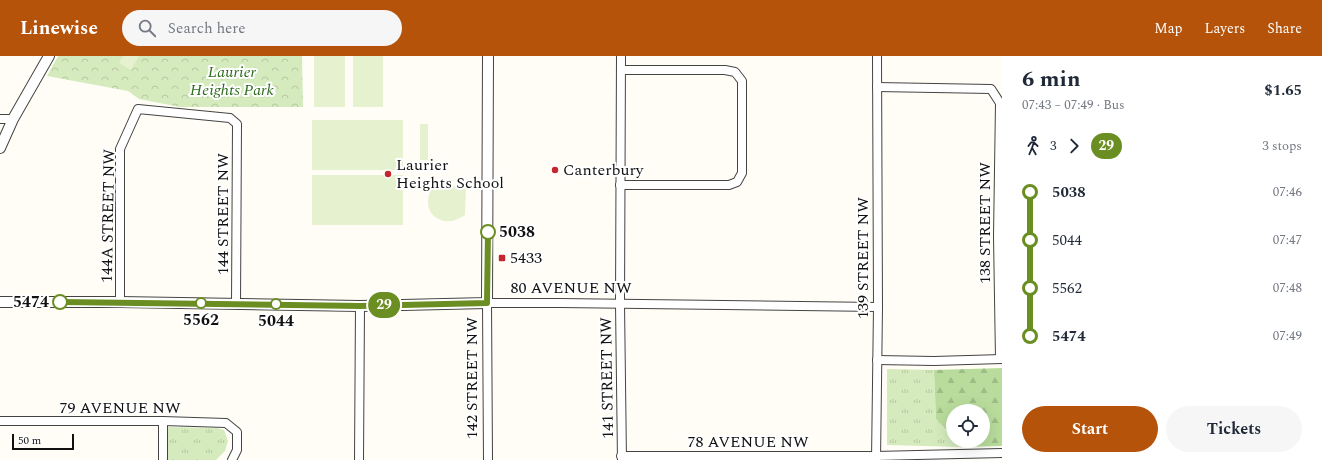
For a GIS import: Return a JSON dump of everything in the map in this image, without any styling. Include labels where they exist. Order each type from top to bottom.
[{"type":"street","points":[[0,148],[13,118],[49,56]]},
{"type":"street","name":"142 STREET NW","points":[[488,56],[488,460]]},
{"type":"street","name":"141 STREET NW","points":[[621,56],[621,458]]},
{"type":"street","name":"139 STREET NW","points":[[875,458],[878,307],[876,56]]},
{"type":"street","points":[[620,184],[729,185],[737,182],[742,173],[742,81],[735,72],[725,70],[621,70]]},
{"type":"street","name":"138 STREET NW","points":[[877,87],[991,89],[1000,103],[1001,359]]},
{"type":"street","name":"144 STREET NW","points":[[138,109],[230,118],[237,124],[236,304]]},
{"type":"street","name":"144A STREET NW","points":[[120,302],[120,149],[138,109]]},
{"type":"street","points":[[0,119],[13,118]]},
{"type":"street","name":"80 AVENUE NW","points":[[0,302],[120,302],[360,306],[487,303],[878,307]]},
{"type":"street","points":[[359,460],[360,306]]},
{"type":"street","points":[[877,360],[934,361],[1001,359]]},
{"type":"street","name":"79 AVENUE NW","points":[[0,421],[163,421],[226,423],[237,432],[237,450],[232,460]]},
{"type":"street","points":[[163,421],[163,460]]},
{"type":"street","name":"78 AVENUE NW","points":[[621,458],[875,458],[1000,455]]},
{"type":"green space","name":"Laurier Heights Park","points":[[58,56],[302,56],[303,107],[180,107],[139,99],[128,91],[47,76]]},
{"type":"green space","points":[[123,56],[139,56],[131,70],[119,63]]},
{"type":"green space","points":[[314,56],[345,56],[345,107],[314,107]]},
{"type":"green space","points":[[353,56],[383,56],[383,107],[353,107]]},
{"type":"green space","points":[[312,120],[403,120],[403,170],[312,170]]},
{"type":"green space","points":[[420,124],[428,124],[428,160],[420,160]]},
{"type":"green space","points":[[312,175],[403,175],[403,225],[312,225]]},
{"type":"green space","points":[[463,186],[466,189],[465,215],[457,220],[449,221],[441,220],[430,212],[428,197],[432,188]]},
{"type":"green space","points":[[1002,368],[1002,446],[990,446],[990,404],[946,404],[946,430],[936,419],[934,370]]},
{"type":"green space","points":[[887,369],[934,370],[936,419],[946,431],[946,447],[887,445]]},
{"type":"green space","points":[[168,427],[217,428],[224,430],[228,441],[225,451],[216,460],[168,460]]},
{"type":"bus line","name":"29","points":[[60,302],[360,306],[487,303],[488,232]]},
{"type":"place","name":"Canterbury","points":[[555,170]]},
{"type":"place","name":"Laurier Heights School","points":[[388,174]]},
{"type":"place","name":"5038","points":[[488,232]]},
{"type":"place","name":"5433","points":[[502,258]]},
{"type":"place","name":"5474","points":[[60,302]]},
{"type":"place","name":"5562","points":[[201,303]]},
{"type":"place","name":"5044","points":[[276,304]]}]
